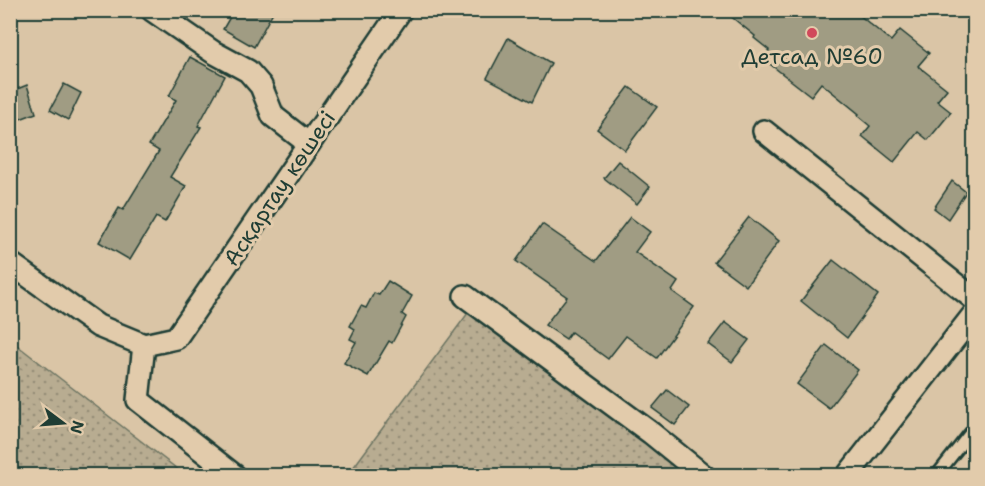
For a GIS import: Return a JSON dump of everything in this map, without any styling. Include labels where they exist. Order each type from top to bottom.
[{"type":"street","points":[[152,10],[213,52],[248,70],[261,86],[273,116],[309,144]]},
{"type":"street","name":"Асқартау көшесі","points":[[144,345],[176,338],[401,10]]},
{"type":"street","points":[[764,131],[975,298]]},
{"type":"street","points":[[10,263],[98,326],[144,345],[138,400],[235,476]]},
{"type":"street","points":[[465,296],[651,433],[704,476]]},
{"type":"street","points":[[847,476],[975,314]]},
{"type":"lane","points":[[936,476],[975,428]]},
{"type":"shaded area","points":[[468,313],[602,408],[687,475],[347,476]]},
{"type":"shaded area","points":[[18,346],[185,475],[11,475],[11,353]]},
{"type":"building","points":[[234,10],[274,10],[254,47],[223,29]]},
{"type":"building","points":[[723,10],[853,10],[891,41],[900,30],[929,53],[918,66],[947,89],[937,101],[951,112],[928,140],[918,132],[894,162],[862,136],[870,126],[858,116],[859,114],[821,83],[811,96],[762,58],[769,50]]},
{"type":"building","points":[[508,38],[551,63],[532,102],[487,78]]},
{"type":"building","points":[[190,57],[225,76],[198,126],[201,127],[170,177],[186,186],[165,222],[156,217],[130,260],[99,242],[119,208],[123,210],[159,151],[149,145],[176,100],[169,96]]},
{"type":"building","points":[[64,84],[81,93],[68,120],[50,110]]},
{"type":"building","points":[[27,85],[36,113],[20,119],[10,92]]},
{"type":"building","points":[[629,87],[657,107],[625,150],[597,129]]},
{"type":"building","points":[[618,161],[650,187],[637,204],[604,178]]},
{"type":"building","points":[[952,181],[966,192],[948,219],[934,208]]},
{"type":"building","points":[[630,217],[650,232],[635,252],[678,282],[672,291],[694,307],[657,358],[626,336],[608,359],[571,332],[566,339],[545,325],[567,297],[516,261],[542,224],[596,261]]},
{"type":"building","points":[[749,217],[779,241],[746,286],[714,262]]},
{"type":"building","points":[[833,260],[878,295],[847,338],[801,301]]},
{"type":"building","points":[[388,281],[412,296],[402,314],[406,317],[392,343],[389,341],[368,376],[344,363],[356,342],[350,339],[355,329],[350,326],[361,306],[366,308],[374,293],[379,295]]},
{"type":"building","points":[[725,322],[749,340],[732,362],[708,344]]},
{"type":"building","points":[[826,345],[858,370],[829,408],[797,384]]},
{"type":"building","points":[[667,390],[689,407],[675,425],[652,408]]},
{"type":"place","name":"Детсад №60","points":[[812,33]]}]
